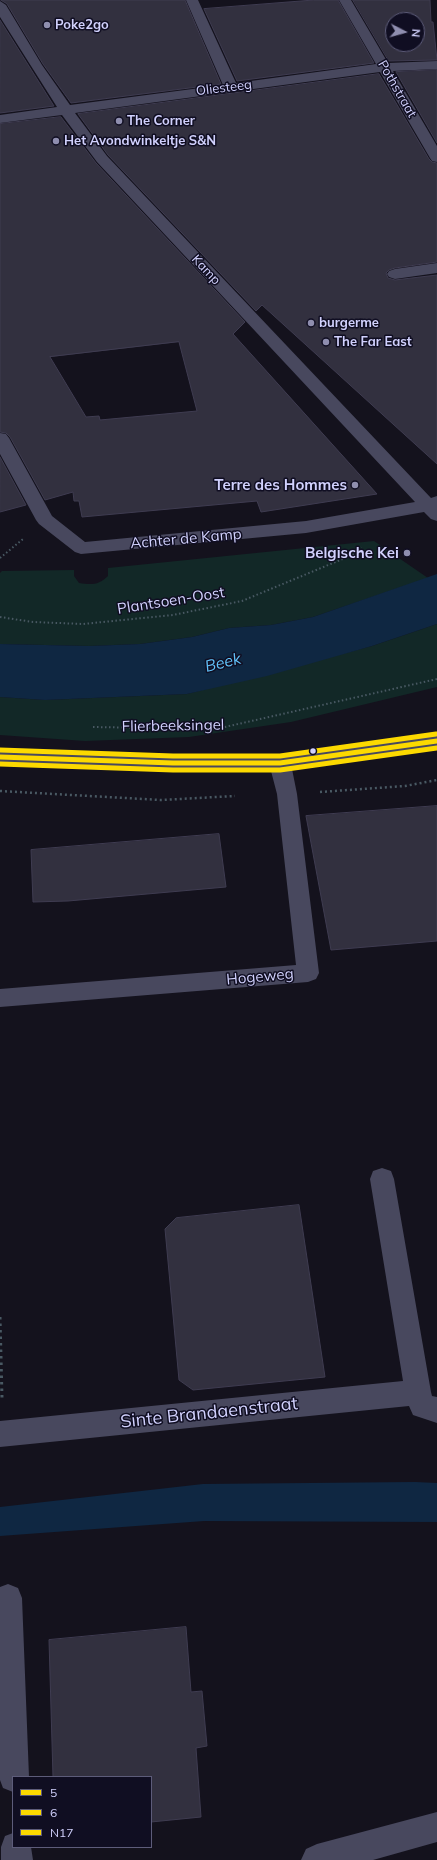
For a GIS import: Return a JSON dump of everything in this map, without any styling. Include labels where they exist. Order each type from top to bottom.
[{"type":"street","points":[[192,0],[230,87]]},
{"type":"street","name":"Pothstraat","points":[[345,0],[437,158]]},
{"type":"street","name":"Kamp","points":[[0,5],[22,44],[64,109],[102,159],[434,508]]},
{"type":"street","name":"Oliesteeg","points":[[0,119],[64,109],[385,67],[437,65]]},
{"type":"street","points":[[396,274],[437,268]]},
{"type":"street","name":"Achter de Kamp","points":[[0,438],[45,520],[81,548],[306,527],[388,513],[434,508]]},
{"type":"street","points":[[0,756],[173,763],[280,763],[437,741]]},
{"type":"street","name":"Hogeweg","points":[[0,998],[308,973],[287,794],[280,763]]},
{"type":"street","points":[[382,1179],[418,1392],[422,1406],[437,1410]]},
{"type":"street","name":"Sinte Brandaenstraat","points":[[2,1434],[418,1392]]},
{"type":"street","points":[[8,1598],[14,1776]]},
{"type":"street","points":[[317,1860],[437,1826]]},
{"type":"street","points":[[16,1848],[17,1860]]},
{"type":"path","name":"Plantsoen-Oost","points":[[0,617],[33,622],[83,624],[173,615],[242,601],[357,553],[388,513]]},
{"type":"path","name":"Flierbeeksingel","points":[[85,727],[216,729],[437,679]]},
{"type":"path","points":[[0,1316],[2,1434]]},
{"type":"green space","points":[[374,541],[428,578],[313,617],[271,625],[229,628],[192,637],[140,644],[89,646],[0,644],[0,573],[2,571],[74,570],[74,576],[79,583],[92,584],[102,581],[108,576],[108,568]]},
{"type":"green space","points":[[437,624],[437,687],[291,722],[189,737],[85,741],[0,735],[0,697],[45,700],[187,694],[372,646]]},
{"type":"water","name":"Beek","points":[[437,574],[437,624],[372,646],[267,676],[187,694],[45,700],[0,697],[0,644],[89,646],[140,644],[192,637],[229,628],[271,625],[313,617]]},
{"type":"water","points":[[437,1483],[437,1522],[204,1521],[0,1536],[0,1507],[203,1484]]},
{"type":"building","points":[[1,0],[185,0],[221,84],[71,103],[43,64],[7,4]]},
{"type":"building","points":[[314,0],[338,0],[374,63],[237,81],[204,9]]},
{"type":"building","points":[[353,0],[430,0],[431,22],[433,22],[437,60],[389,61]]},
{"type":"building","points":[[0,20],[54,106],[0,113]]},
{"type":"building","points":[[437,70],[437,143],[396,72]]},
{"type":"building","points":[[379,74],[429,159],[432,162],[437,163],[437,262],[395,268],[386,273],[388,278],[395,280],[437,275],[437,464],[262,305],[256,311],[108,155],[78,114]]},
{"type":"building","points":[[61,117],[96,163],[245,322],[233,334],[377,494],[261,512],[257,501],[82,517],[79,501],[74,501],[73,492],[45,500],[10,437],[6,433],[0,432],[0,124]],"holes":[[[179,342],[197,411],[100,420],[99,416],[86,417],[50,357]]]},
{"type":"building","points":[[0,457],[26,505],[0,512]]},
{"type":"building","points":[[437,806],[437,941],[331,950],[306,816]]},
{"type":"building","points":[[219,834],[226,887],[68,901],[33,902],[31,850]]},
{"type":"building","points":[[299,1205],[325,1377],[193,1390],[179,1380],[165,1229],[176,1218]]},
{"type":"building","points":[[186,1627],[191,1692],[202,1691],[207,1746],[196,1748],[201,1817],[152,1822],[152,1776],[53,1776],[49,1640]]},
{"type":"transit line","name":"N17","points":[[0,750],[173,756],[280,756],[436,734]]},
{"type":"transit line","name":"5","points":[[0,757],[173,763],[280,763],[437,741]]},
{"type":"transit line","name":"6","points":[[0,764],[173,770],[280,770],[437,748]]},
{"type":"place","name":"Poke2go","points":[[47,25]]},
{"type":"place","name":"The Corner","points":[[119,121]]},
{"type":"place","name":"Het Avondwinkeltje S&N","points":[[56,141]]},
{"type":"place","name":"burgerme","points":[[311,323]]},
{"type":"place","name":"The Far East","points":[[326,342]]},
{"type":"place","name":"Terre des Hommes","points":[[355,485]]},
{"type":"place","name":"Belgische Kei","points":[[407,553]]}]
